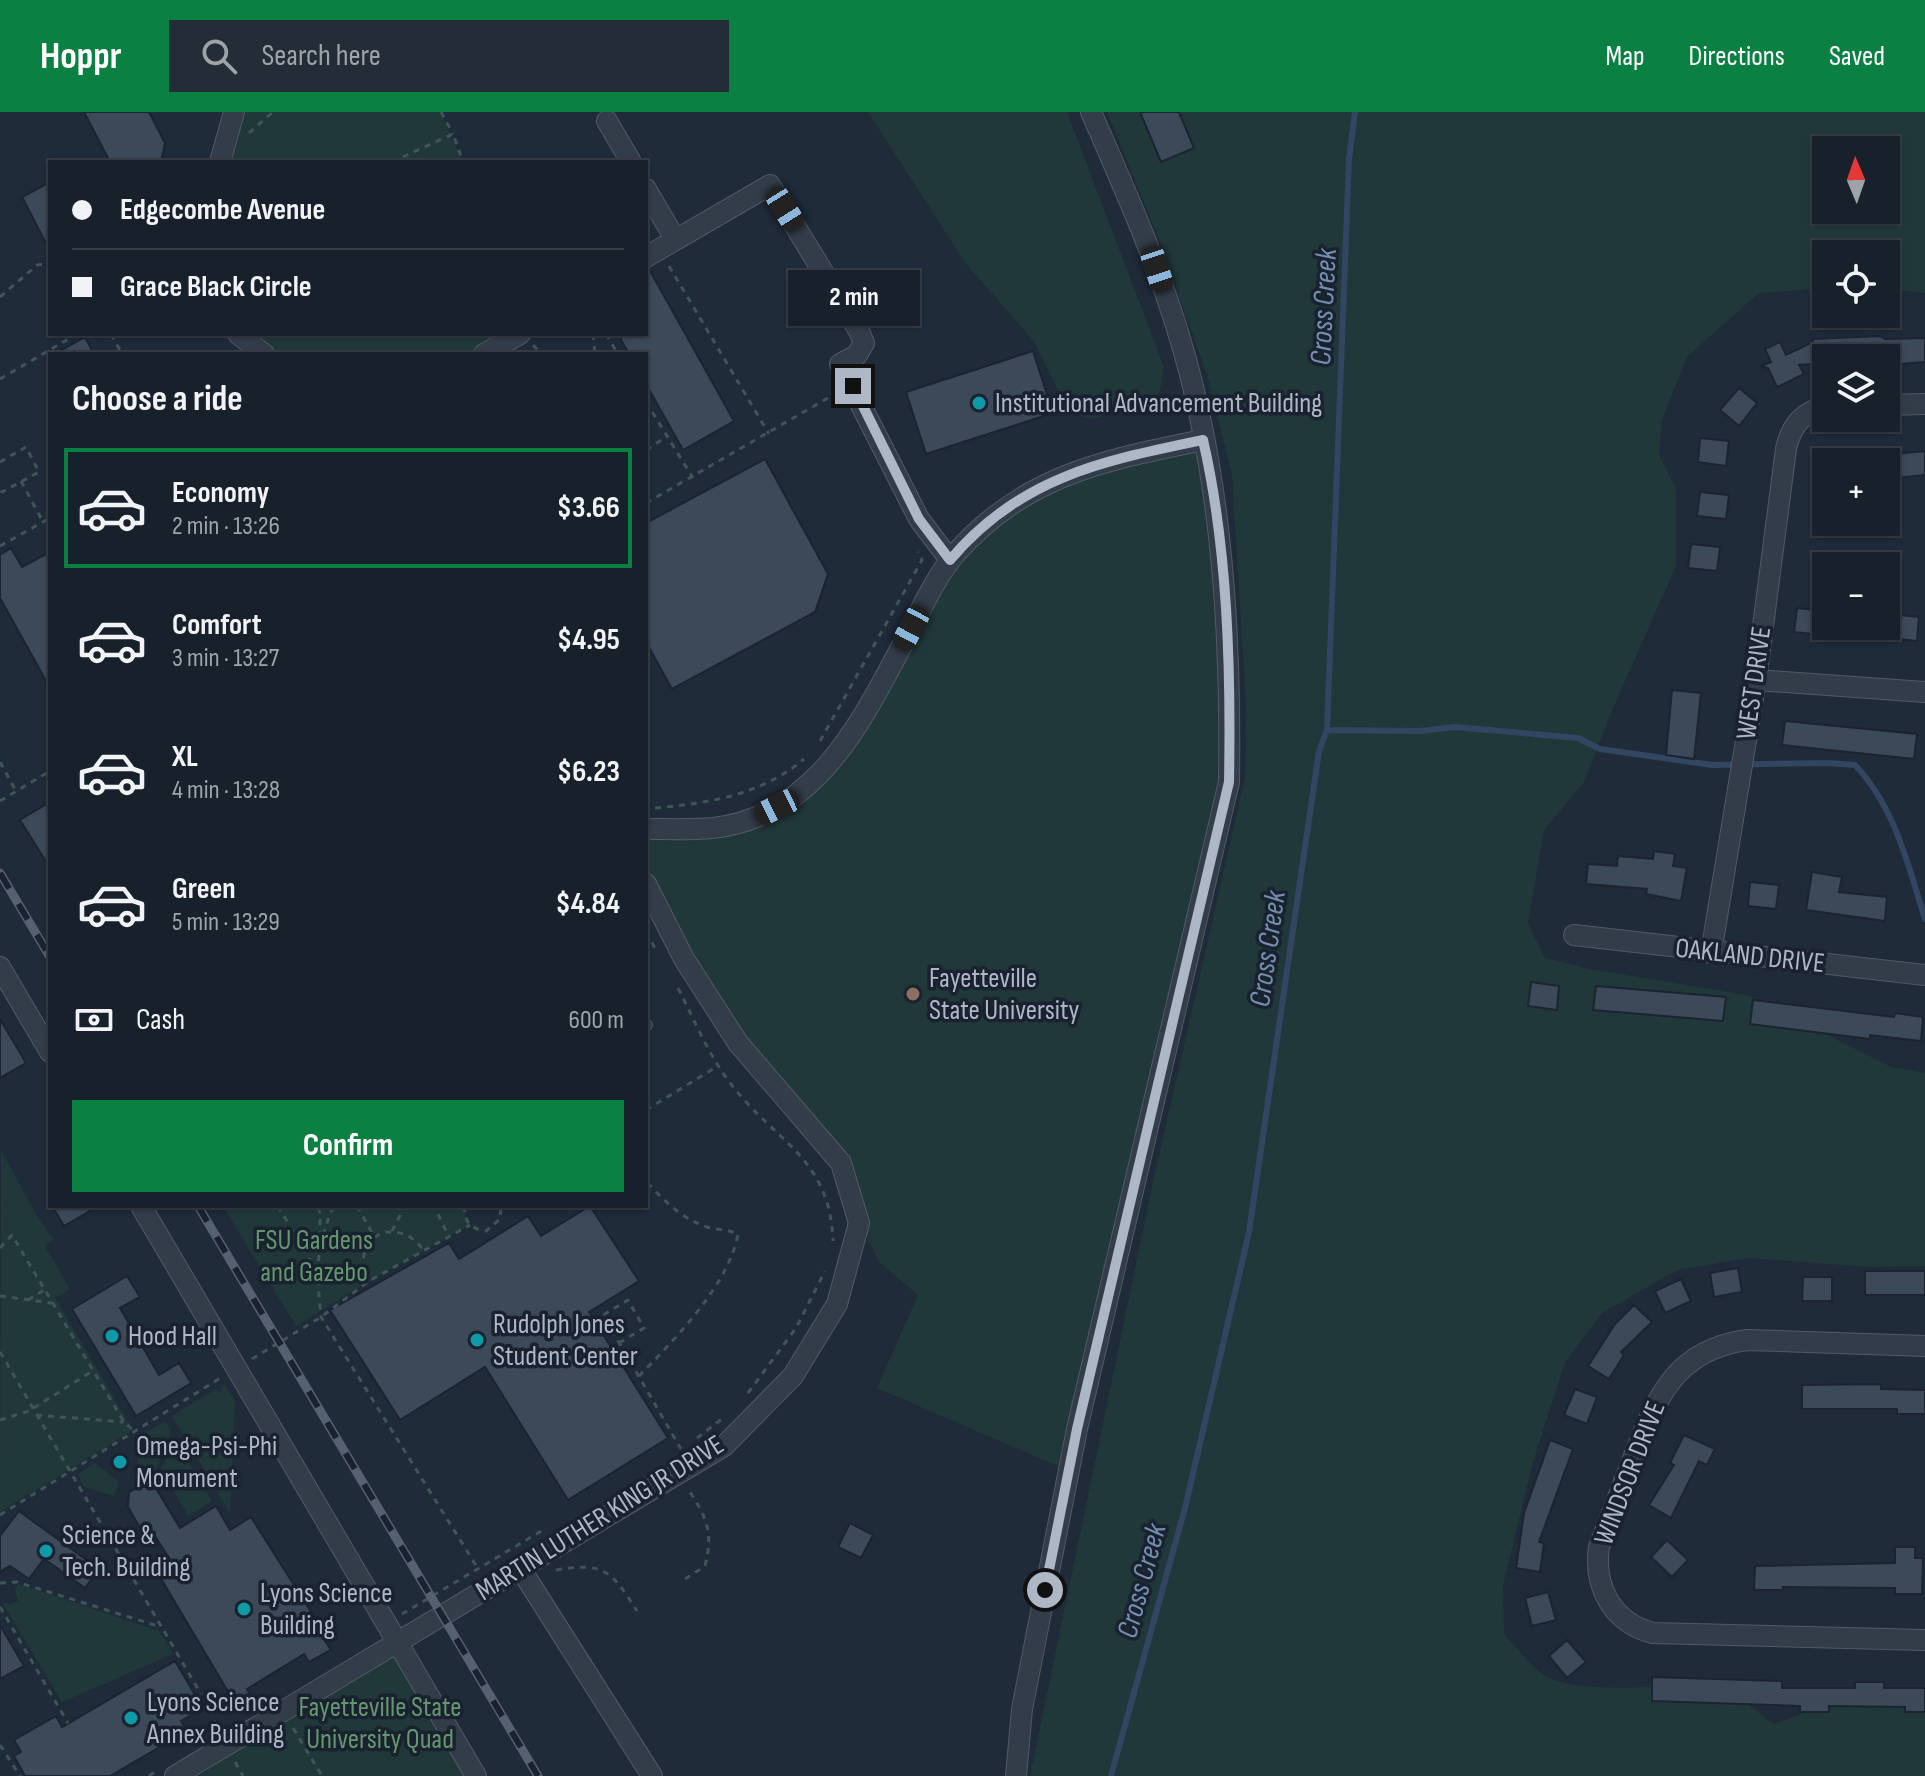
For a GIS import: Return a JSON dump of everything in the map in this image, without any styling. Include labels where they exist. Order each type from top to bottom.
[{"type":"street","points":[[221,160],[234,112]]},
{"type":"street","points":[[1016,1776],[1022,1709],[1077,1429],[1229,782],[1230,711],[1213,484],[1183,350],[1157,269],[1091,112]]},
{"type":"street","points":[[607,121],[630,160]]},
{"type":"street","points":[[648,256],[770,185],[859,331],[864,343],[857,355],[840,364],[919,519],[950,560]]},
{"type":"street","points":[[648,192],[675,239]]},
{"type":"street","points":[[241,336],[261,352]]},
{"type":"street","points":[[488,352],[525,338]]},
{"type":"street","points":[[1900,405],[1925,404]]},
{"type":"street","name":"WEST DRIVE","points":[[1711,953],[1756,680],[1786,449],[1794,425],[1812,412]]},
{"type":"street","points":[[648,829],[713,828],[751,819],[783,804],[812,783],[844,749],[950,560],[983,527],[1014,503],[1054,480],[1096,463],[1203,440]]},
{"type":"street","points":[[1756,680],[1925,692]]},
{"type":"street","name":"MARTIN LUTHER KING JR DRIVE","points":[[168,1772],[283,1711],[392,1633],[724,1446],[793,1376],[837,1304],[859,1223],[841,1163],[738,1043],[676,947],[648,888]]},
{"type":"street","name":"OAKLAND DRIVE","points":[[1574,935],[1925,975]]},
{"type":"street","points":[[0,967],[48,1049]]},
{"type":"street","points":[[142,1208],[476,1776]]},
{"type":"street","name":"WINDSOR DRIVE","points":[[1925,1346],[1747,1340],[1723,1345],[1700,1356],[1680,1370],[1656,1400],[1597,1559],[1605,1596],[1611,1607],[1630,1624],[1653,1633],[1925,1640]]},
{"type":"street","points":[[524,1557],[652,1776]]},
{"type":"path","points":[[441,112],[462,160]]},
{"type":"path","points":[[396,160],[453,134]]},
{"type":"path","points":[[0,297],[37,265],[48,263]]},
{"type":"path","points":[[668,263],[769,434]]},
{"type":"path","points":[[0,379],[74,336]]},
{"type":"path","points":[[648,502],[840,391]]},
{"type":"path","points":[[648,405],[693,478]]},
{"type":"path","points":[[648,449],[668,436]]},
{"type":"path","points":[[0,462],[26,447],[39,472],[2,492],[0,489]]},
{"type":"path","points":[[21,481],[43,522]]},
{"type":"path","points":[[2,543],[48,519]]},
{"type":"path","points":[[648,809],[728,799],[761,787],[792,769],[812,752],[843,705],[922,560],[916,548]]},
{"type":"path","points":[[0,762],[16,791]]},
{"type":"path","points":[[0,801],[48,774]]},
{"type":"path","points":[[648,935],[662,959]]},
{"type":"path","points":[[674,981],[718,1066],[750,1109],[806,1161],[823,1190],[832,1217],[833,1245]]},
{"type":"path","points":[[648,1109],[718,1066]]},
{"type":"path","points":[[639,1376],[682,1334],[721,1274],[738,1234],[708,1227],[686,1217],[662,1199],[648,1183]]},
{"type":"path","points":[[279,1208],[317,1273]]},
{"type":"path","points":[[319,1208],[321,1239],[317,1273],[321,1317],[478,1568]]},
{"type":"path","points":[[321,1239],[335,1208]]},
{"type":"path","points":[[358,1208],[375,1238]]},
{"type":"path","points":[[391,1231],[404,1208]]},
{"type":"path","points":[[433,1208],[449,1237]]},
{"type":"path","points":[[465,1208],[466,1220],[480,1231],[492,1228],[500,1219],[501,1208]]},
{"type":"path","points":[[0,1515],[133,1430],[321,1317],[369,1281],[470,1225]]},
{"type":"path","points":[[369,1281],[362,1270],[363,1256],[366,1246],[380,1233],[391,1231],[408,1235],[423,1250]]},
{"type":"path","points":[[0,1248],[12,1235],[124,1422],[133,1430]]},
{"type":"path","points":[[740,1400],[796,1328],[825,1269]]},
{"type":"path","points":[[28,1300],[44,1290]]},
{"type":"path","points":[[0,1296],[52,1303]]},
{"type":"path","points":[[619,1343],[644,1328],[628,1300],[603,1315],[619,1343],[639,1376],[681,1449]]},
{"type":"path","points":[[0,1352],[201,1694]]},
{"type":"path","points":[[0,1420],[33,1408],[94,1370]]},
{"type":"path","points":[[36,1415],[124,1422]]},
{"type":"path","points":[[685,1579],[705,1566],[711,1546],[705,1514],[666,1458],[725,1416]]},
{"type":"path","points":[[392,1633],[478,1568],[524,1557],[546,1529]]},
{"type":"path","points":[[524,1557],[538,1568],[558,1570],[577,1565],[617,1578],[637,1611]]},
{"type":"path","points":[[0,1583],[17,1582],[161,1627]]},
{"type":"path","points":[[0,1607],[68,1723]]},
{"type":"path","points":[[283,1711],[322,1776]]},
{"type":"path","points":[[0,1745],[20,1776]]},
{"type":"path","points":[[235,1762],[243,1776]]},
{"type":"path","points":[[149,1776],[168,1772]]},
{"type":"green space","points":[[234,112],[440,112],[462,160],[220,160]]},
{"type":"green space","points":[[868,112],[1067,112],[1164,367],[1160,391],[1147,405],[1091,419],[1074,413],[1061,396],[1034,341],[966,264]]},
{"type":"green space","points":[[1107,112],[1925,112],[1925,293],[1900,290],[1900,240],[1812,240],[1812,289],[1759,293],[1687,357],[1662,420],[1659,455],[1676,489],[1676,566],[1584,782],[1544,830],[1528,923],[1545,958],[1591,969],[1747,995],[1891,1067],[1925,1073],[1925,1266],[1871,1267],[1747,1258],[1677,1270],[1602,1313],[1565,1362],[1533,1462],[1503,1585],[1504,1634],[1536,1669],[1564,1683],[1637,1688],[1731,1680],[1751,1707],[1774,1724],[1820,1707],[1925,1696],[1925,1776],[1030,1776],[1154,1177],[1245,778],[1246,705],[1232,475],[1207,374],[1155,229]]},
{"type":"green space","points":[[241,336],[516,336],[488,352],[261,352]]},
{"type":"green space","points":[[1203,440],[1229,782],[1069,1471],[877,1388],[918,1295],[880,1263],[859,1223],[841,1163],[782,1094],[648,887],[648,829],[714,828],[819,776],[957,552],[1014,503]]},
{"type":"green space","points":[[1,1150],[38,1218],[54,1239],[45,1246],[70,1289],[55,1298],[133,1430],[0,1512]]},
{"type":"green space","name":"FSU Gardens and Gazebo","points":[[224,1208],[465,1208],[470,1225],[296,1326]]},
{"type":"green space","points":[[225,1384],[235,1401],[230,1513],[172,1416],[216,1389],[222,1394],[220,1388]]},
{"type":"green space","points":[[165,1421],[171,1431],[155,1472],[140,1471],[133,1440]]},
{"type":"green space","points":[[174,1437],[194,1471],[171,1486],[159,1475]]},
{"type":"green space","points":[[95,1463],[119,1482],[114,1496],[84,1487],[78,1474]]},
{"type":"green space","points":[[197,1476],[212,1501],[188,1516],[173,1490]]},
{"type":"green space","points":[[18,1584],[159,1631],[173,1654],[62,1702],[2,1602],[10,1604],[18,1601],[15,1589]]},
{"type":"green space","name":"Fayetteville State University Quad","points":[[398,1650],[474,1776],[199,1776],[255,1737]]},
{"type":"building","points":[[84,112],[149,112],[165,143],[161,160],[109,160]]},
{"type":"building","points":[[1140,112],[1179,112],[1194,148],[1161,162]]},
{"type":"building","points":[[48,183],[48,247],[22,197]]},
{"type":"building","points":[[648,269],[734,421],[683,450],[648,388],[648,352],[628,352],[619,336],[648,336]]},
{"type":"building","points":[[1880,336],[1885,339],[1925,338],[1925,362],[1900,364],[1900,344],[1812,344],[1812,364],[1799,365],[1804,374],[1777,387],[1768,368],[1761,366],[1771,362],[1765,349],[1780,342],[1786,355],[1813,342],[1813,339]]},
{"type":"building","points":[[85,337],[93,352],[59,352]]},
{"type":"building","name":"Institutional Advancement Building","points":[[1033,351],[1053,413],[926,454],[906,392]]},
{"type":"building","points":[[1739,388],[1757,403],[1739,426],[1720,410]]},
{"type":"building","points":[[1700,438],[1729,441],[1726,466],[1698,462]]},
{"type":"building","points":[[1925,451],[1925,475],[1900,478],[1900,454]]},
{"type":"building","points":[[765,459],[828,574],[815,612],[672,689],[648,646],[648,522]]},
{"type":"building","points":[[1700,492],[1729,495],[1726,519],[1697,516]]},
{"type":"building","points":[[1691,544],[1720,547],[1717,571],[1688,568]]},
{"type":"building","points":[[11,548],[22,567],[48,553],[48,684],[0,598],[0,555]]},
{"type":"building","points":[[1797,608],[1812,610],[1812,634],[1794,632]]},
{"type":"building","points":[[1900,615],[1919,617],[1917,641],[1900,639]]},
{"type":"building","points":[[1672,690],[1701,693],[1694,759],[1666,755]]},
{"type":"building","points":[[1785,721],[1917,734],[1914,759],[1782,745]]},
{"type":"building","points":[[48,803],[48,865],[20,820]]},
{"type":"building","points":[[1654,851],[1675,854],[1673,866],[1687,868],[1681,901],[1646,894],[1647,889],[1586,884],[1588,864],[1617,866],[1618,856],[1653,859]]},
{"type":"building","points":[[1812,872],[1842,877],[1839,892],[1887,897],[1885,921],[1806,910]]},
{"type":"building","points":[[1750,882],[1779,885],[1776,909],[1748,906]]},
{"type":"building","points":[[1531,982],[1559,986],[1557,1010],[1528,1006]]},
{"type":"building","points":[[1596,986],[1726,997],[1723,1021],[1593,1010]]},
{"type":"building","points":[[1753,1000],[1894,1017],[1895,1013],[1923,1017],[1921,1041],[1870,1035],[1870,1039],[1750,1024]]},
{"type":"building","points":[[0,1019],[26,1063],[0,1078]]},
{"type":"building","points":[[53,1208],[95,1208],[64,1226]]},
{"type":"building","name":"Rudolph Jones Student Center","points":[[591,1208],[639,1281],[589,1312],[668,1438],[568,1500],[485,1367],[400,1420],[330,1310],[449,1243],[459,1259],[528,1216],[541,1236]]},
{"type":"building","points":[[1738,1268],[1742,1292],[1714,1297],[1710,1273]]},
{"type":"building","points":[[1865,1271],[1925,1271],[1925,1295],[1865,1295]]},
{"type":"building","name":"Hood Hall","points":[[127,1276],[140,1297],[120,1308],[159,1375],[179,1363],[191,1383],[136,1416],[72,1309]]},
{"type":"building","points":[[1803,1277],[1832,1277],[1832,1301],[1802,1301]]},
{"type":"building","points":[[1681,1279],[1691,1301],[1665,1313],[1655,1291]]},
{"type":"building","points":[[1634,1305],[1652,1322],[1621,1352],[1624,1355],[1609,1379],[1588,1366],[1615,1324]]},
{"type":"building","points":[[1881,1384],[1881,1389],[1925,1390],[1925,1414],[1897,1414],[1897,1409],[1802,1409],[1802,1385]]},
{"type":"building","points":[[1575,1389],[1597,1397],[1587,1424],[1564,1415]]},
{"type":"building","points":[[1684,1435],[1715,1449],[1707,1465],[1699,1461],[1671,1518],[1649,1505],[1674,1465],[1670,1463]]},
{"type":"building","points":[[1550,1440],[1573,1449],[1539,1542],[1544,1543],[1540,1572],[1516,1568],[1524,1513]]},
{"type":"building","name":"Lyons Science Building","points":[[145,1484],[157,1490],[180,1528],[216,1506],[230,1530],[251,1517],[325,1634],[322,1636],[331,1650],[309,1662],[304,1654],[247,1689],[251,1697],[236,1705],[157,1572],[172,1563],[155,1536],[147,1540],[128,1507],[129,1492]]},
{"type":"building","name":"Science & Tech. Building","points":[[19,1511],[99,1569],[85,1588],[44,1559],[29,1579],[10,1566],[0,1572],[0,1536]]},
{"type":"building","points":[[850,1523],[873,1535],[861,1558],[838,1547]]},
{"type":"building","points":[[1667,1540],[1688,1560],[1672,1577],[1651,1557]]},
{"type":"building","points":[[1895,1547],[1915,1547],[1915,1558],[1923,1558],[1922,1594],[1895,1594],[1895,1588],[1783,1587],[1783,1590],[1754,1590],[1755,1566],[1895,1563]]},
{"type":"building","points":[[1548,1592],[1556,1620],[1532,1626],[1525,1598]]},
{"type":"building","name":"Science & Tech. Building","points":[[0,1625],[24,1666],[0,1679]]},
{"type":"building","points":[[1567,1640],[1586,1662],[1567,1678],[1549,1656]]},
{"type":"building","name":"Lyons Science Annex Building","points":[[175,1661],[203,1708],[181,1721],[187,1731],[110,1776],[25,1776],[14,1756],[21,1752],[14,1740],[56,1716],[62,1727]]},
{"type":"building","points":[[1652,1677],[1782,1681],[1782,1688],[1855,1688],[1855,1682],[1884,1682],[1884,1688],[1925,1688],[1925,1712],[1905,1712],[1905,1707],[1829,1706],[1829,1712],[1800,1712],[1800,1706],[1652,1701]]},
{"type":"waterway","name":"Cross Creek","points":[[1111,1776],[1185,1508],[1249,1232],[1319,751],[1327,730],[1349,159],[1355,112]]},
{"type":"waterway","points":[[1327,730],[1420,731],[1455,727],[1578,738],[1600,749],[1712,765],[1855,765],[1869,781],[1890,818],[1925,919]]},
{"type":"railway","points":[[0,873],[48,954]]},
{"type":"railway","points":[[199,1208],[538,1776]]},
{"type":"place","name":"Institutional Advancement Building","points":[[979,403]]},
{"type":"place","name":"Fayetteville State University","points":[[913,994]]},
{"type":"place","name":"Hood Hall","points":[[112,1336]]},
{"type":"place","name":"Rudolph Jones Student Center","points":[[477,1340]]},
{"type":"place","name":"Omega-Psi-Phi Monument","points":[[120,1462]]},
{"type":"place","name":"Science & Tech. Building","points":[[46,1551]]},
{"type":"place","name":"Lyons Science Building","points":[[244,1609]]},
{"type":"place","name":"Lyons Science Annex Building","points":[[131,1718]]},
{"type":"route","points":[[853,386],[919,519],[950,560],[983,527],[1014,503],[1054,480],[1096,463],[1203,440],[1213,484],[1230,711],[1229,782],[1077,1429],[1045,1590]]}]
